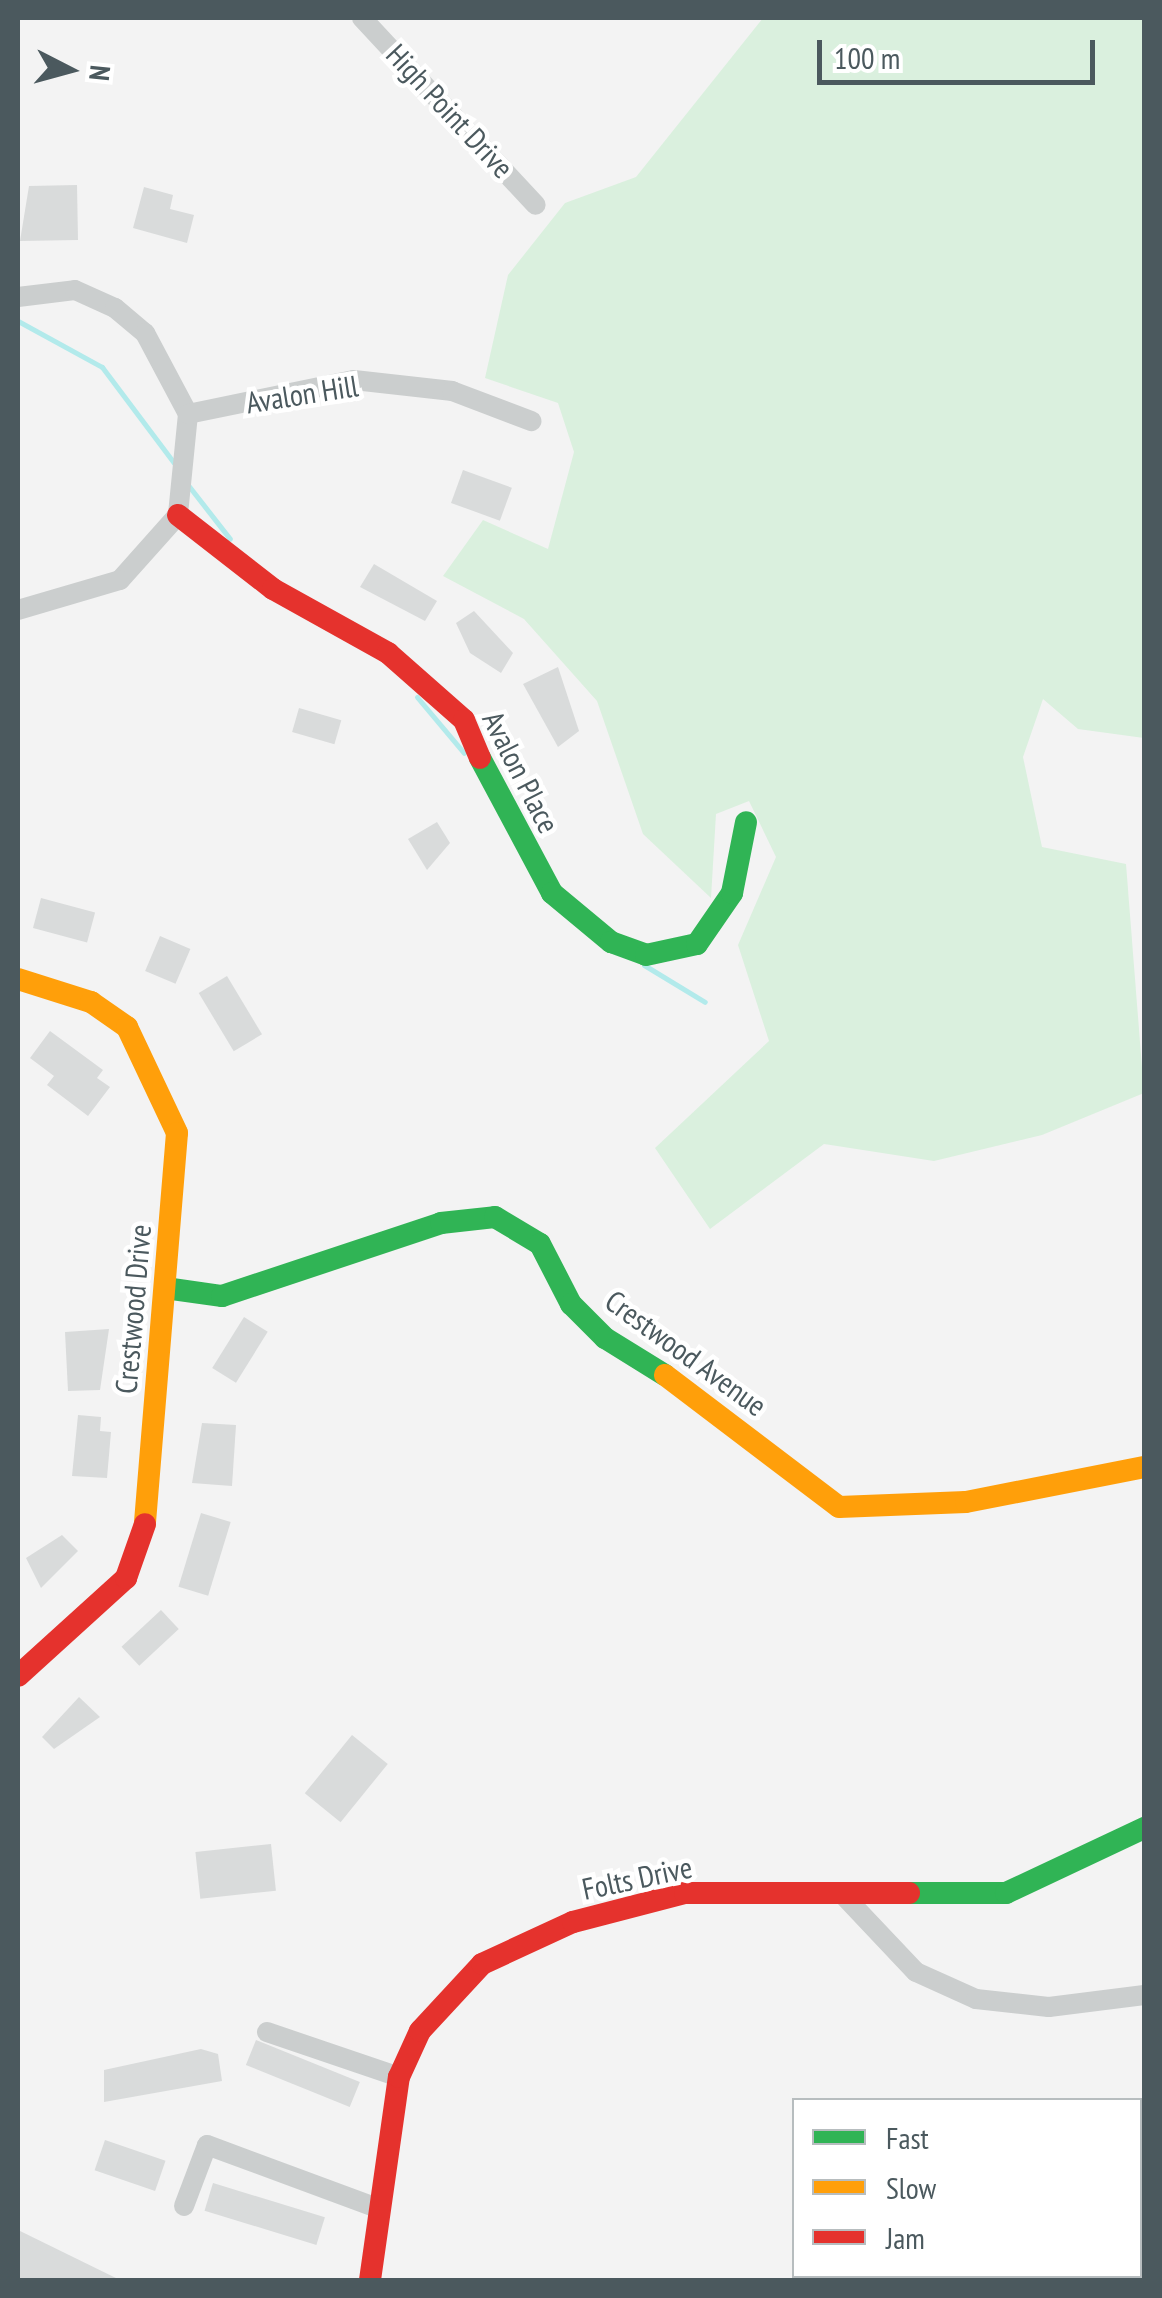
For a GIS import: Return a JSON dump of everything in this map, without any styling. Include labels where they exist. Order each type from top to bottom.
[{"type":"street","name":"High Point Drive","points":[[362,18],[536,205]]},
{"type":"street","points":[[18,298],[76,290],[115,308],[144,333],[188,414],[178,515],[120,580],[18,610]]},
{"type":"street","name":"Avalon Hill","points":[[188,414],[354,380],[452,392],[531,421]]},
{"type":"street","name":"Avalon Place","points":[[178,515],[274,589],[388,653],[464,720],[496,799],[552,893],[611,942],[646,956],[697,944],[732,894],[746,822]]},
{"type":"street","name":"Crestwood Drive","points":[[18,979],[91,1002],[127,1027],[158,1078],[176,1132],[146,1522],[126,1578],[18,1676]]},
{"type":"street","name":"Crestwood Avenue","points":[[165,1288],[222,1296],[441,1223],[495,1217],[540,1244],[571,1304],[605,1338],[721,1410],[798,1484],[839,1508],[966,1502],[1144,1467]]},
{"type":"street","name":"Folts Drive","points":[[370,2280],[375,2207],[400,2077],[450,1991],[482,1964],[572,1922],[685,1893],[846,1897],[1006,1893],[1144,1828]]},
{"type":"street","points":[[846,1897],[916,1972],[976,1999],[1049,2006],[1144,1995]]},
{"type":"street","points":[[267,2032],[400,2077]]},
{"type":"street","points":[[184,2206],[207,2145],[375,2207]]},
{"type":"green space","points":[[763,18],[1144,18],[1144,738],[1078,729],[1043,699],[1023,757],[1042,847],[1126,864],[1144,1093],[1042,1135],[934,1161],[824,1144],[710,1229],[655,1148],[769,1041],[738,945],[776,857],[749,801],[716,814],[711,898],[643,834],[597,701],[524,619],[443,576],[483,520],[548,549],[574,452],[558,403],[485,378],[508,275],[565,203],[636,177]]},
{"type":"building","points":[[77,185],[78,240],[20,241],[29,186]]},
{"type":"building","points":[[144,187],[173,195],[170,209],[194,215],[187,243],[133,228]]},
{"type":"building","points":[[463,470],[512,488],[500,521],[451,503]]},
{"type":"building","points":[[374,564],[437,601],[425,621],[360,587]]},
{"type":"building","points":[[474,611],[513,653],[501,673],[470,653],[456,623]]},
{"type":"building","points":[[558,667],[579,731],[558,747],[523,684]]},
{"type":"building","points":[[299,708],[341,720],[334,744],[292,732]]},
{"type":"building","points":[[437,822],[450,843],[427,870],[408,839]]},
{"type":"building","points":[[41,898],[95,912],[87,942],[33,928]]},
{"type":"building","points":[[160,936],[190,949],[176,984],[145,971]]},
{"type":"building","points":[[227,976],[262,1034],[234,1051],[199,993]]},
{"type":"building","points":[[50,1031],[103,1070],[97,1078],[110,1087],[88,1116],[47,1085],[54,1076],[30,1058]]},
{"type":"building","points":[[244,1317],[268,1332],[236,1383],[212,1368]]},
{"type":"building","points":[[109,1329],[100,1390],[68,1391],[65,1332]]},
{"type":"building","points":[[78,1415],[101,1417],[100,1431],[111,1432],[107,1478],[72,1476]]},
{"type":"building","points":[[202,1423],[236,1425],[232,1486],[192,1483]]},
{"type":"building","points":[[201,1513],[231,1522],[208,1596],[178,1587]]},
{"type":"building","points":[[62,1535],[78,1551],[41,1588],[26,1558]]},
{"type":"building","points":[[161,1610],[179,1629],[139,1666],[122,1647]]},
{"type":"building","points":[[79,1697],[100,1717],[54,1749],[42,1737]]},
{"type":"building","points":[[352,1735],[388,1764],[341,1822],[305,1793]]},
{"type":"building","points":[[271,1844],[276,1891],[200,1899],[195,1852]]},
{"type":"building","points":[[256,2040],[360,2082],[350,2107],[246,2065]]},
{"type":"building","points":[[201,2049],[218,2054],[222,2081],[104,2102],[104,2070]]},
{"type":"building","points":[[105,2140],[166,2161],[155,2191],[95,2170]]},
{"type":"building","points":[[213,2183],[325,2217],[316,2245],[205,2211]]},
{"type":"building","points":[[18,2230],[120,2280],[18,2280]]},
{"type":"waterway","points":[[18,321],[102,367],[174,463]]},
{"type":"waterway","points":[[188,485],[230,539]]},
{"type":"waterway","points":[[417,697],[464,753]]},
{"type":"waterway","points":[[644,965],[705,1002]]},
{"type":"waterway","points":[[405,2280],[1077,2280]]},
{"type":"traffic: fast","points":[[480,758],[552,893],[611,942],[646,955],[697,944],[732,893],[746,822]]},
{"type":"traffic: fast","points":[[165,1288],[222,1296],[441,1223],[495,1217],[540,1244],[571,1304],[605,1338],[665,1375]]},
{"type":"traffic: fast","points":[[909,1893],[1006,1893],[1144,1828]]},
{"type":"traffic: slow","points":[[18,979],[91,1002],[127,1027],[177,1133],[145,1524]]},
{"type":"traffic: slow","points":[[665,1375],[839,1507],[966,1502],[1144,1467]]},
{"type":"traffic: jam","points":[[178,515],[273,589],[388,653],[464,720],[480,758]]},
{"type":"traffic: jam","points":[[18,1676],[126,1578],[145,1524]]},
{"type":"traffic: jam","points":[[370,2280],[399,2077],[420,2031],[482,1964],[573,1922],[685,1893],[909,1893]]}]
